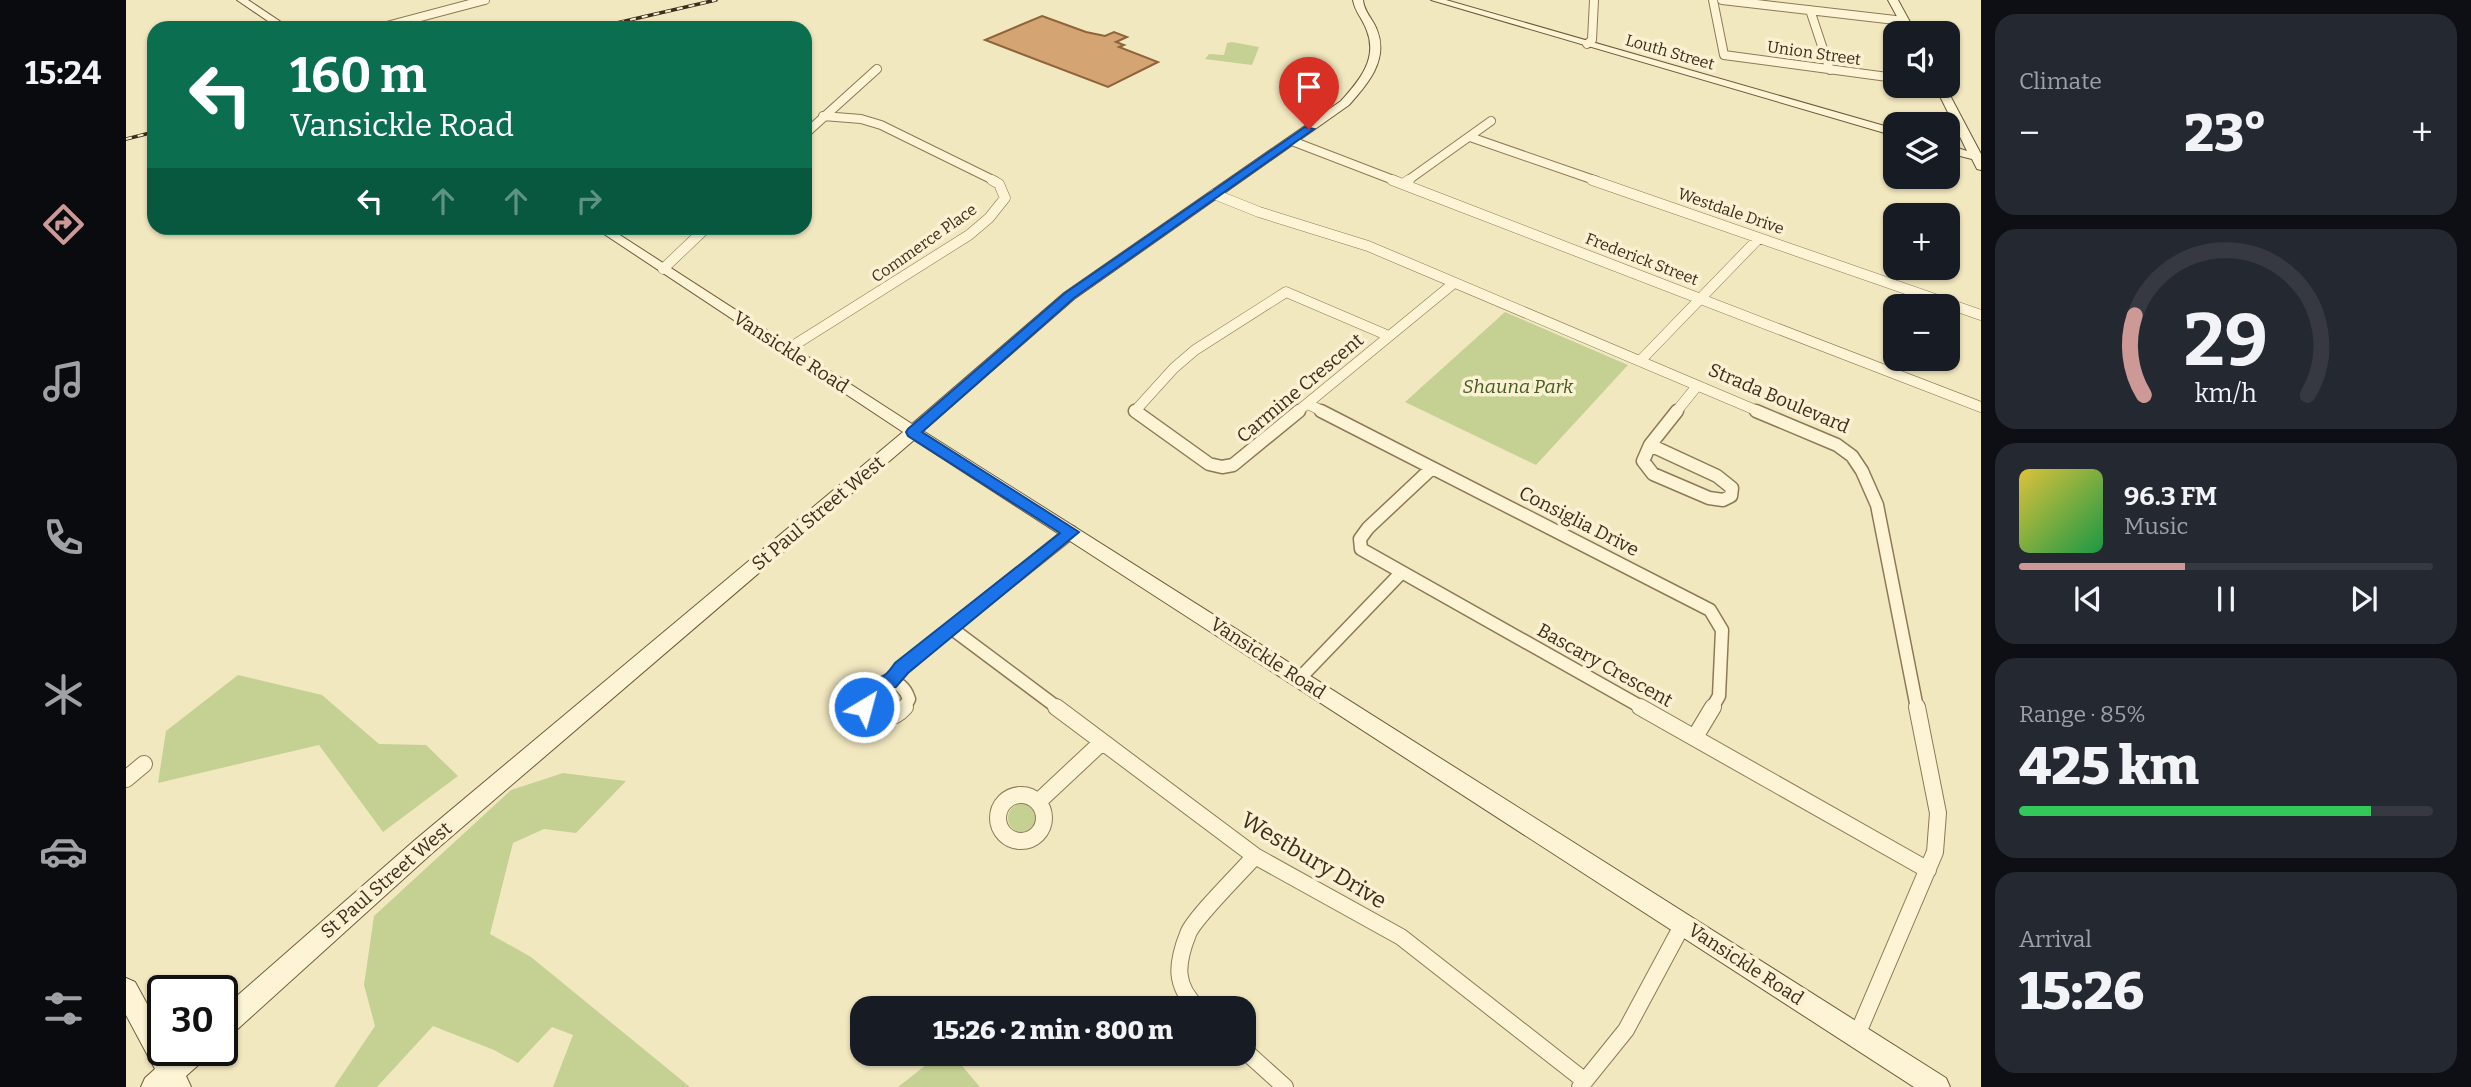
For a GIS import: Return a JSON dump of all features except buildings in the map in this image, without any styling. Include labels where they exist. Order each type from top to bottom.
[{"type":"main road","points":[[242,0],[274,21]]},
{"type":"main road","name":"St Paul Street West","points":[[238,1012],[423,846],[913,432],[1069,296],[1345,103],[1360,86],[1374,61],[1377,48],[1371,29],[1358,8],[1358,0]]},
{"type":"main road","name":"Louth Street","points":[[1436,0],[1883,130]]},
{"type":"main road","points":[[1893,0],[1904,21]]},
{"type":"main road","points":[[1946,98],[1979,160]]},
{"type":"main road","points":[[1960,153],[1979,160]]},
{"type":"main road","name":"Vansickle Road","points":[[612,235],[913,432],[1937,1087]]},
{"type":"main road","points":[[126,990],[168,1082],[182,1066]]},
{"type":"street","points":[[406,21],[485,0]]},
{"type":"street","points":[[1587,44],[1592,40],[1594,0]]},
{"type":"street","name":"Union Street","points":[[1713,0],[1724,55],[1883,77]]},
{"type":"street","points":[[1722,0],[1904,21]]},
{"type":"street","points":[[1810,10],[1830,70]]},
{"type":"street","points":[[812,127],[877,69]]},
{"type":"street","name":"Commerce Place","points":[[788,349],[853,312],[967,236],[999,208],[1005,198],[999,184],[988,177],[881,125],[861,118],[823,116]]},
{"type":"street","points":[[1403,184],[1491,121]]},
{"type":"street","name":"Westdale Drive","points":[[1470,136],[1981,315]]},
{"type":"street","name":"Frederick Street","points":[[1292,141],[1981,407]]},
{"type":"street","name":"Strada Boulevard","points":[[1217,191],[1259,212],[1355,242],[1640,361],[1837,445],[1861,465],[1877,505],[1938,813],[1935,852],[1857,1035]]},
{"type":"street","points":[[663,269],[699,235]]},
{"type":"street","points":[[1640,361],[1759,238]]},
{"type":"street","name":"Carmine Crescent","points":[[1389,336],[1286,292],[1195,350],[1174,368],[1135,411],[1209,464],[1222,467],[1242,461],[1454,283]]},
{"type":"street","points":[[1650,445],[1717,476],[1732,488],[1731,496],[1723,500],[1709,498],[1653,474],[1643,461],[1650,445],[1697,386]]},
{"type":"street","name":"Consiglia Drive","points":[[1308,404],[1710,610],[1717,618],[1721,630],[1719,696],[1695,737]]},
{"type":"street","name":"Bascary Crescent","points":[[1432,468],[1360,539],[1361,549],[1928,870]]},
{"type":"street","points":[[890,682],[901,668],[1071,532]]},
{"type":"street","points":[[1300,678],[1401,573]]},
{"type":"street","name":"Westbury Drive","points":[[951,628],[1255,856],[1401,937],[1583,1084]]},
{"type":"street","points":[[1038,802],[1101,743]]},
{"type":"street","points":[[126,779],[144,764]]},
{"type":"street","points":[[1185,996],[1178,977],[1188,932],[1255,856]]},
{"type":"street","points":[[1583,1084],[1626,1030],[1682,923]]},
{"type":"street","points":[[1256,1061],[1285,1087]]},
{"type":"green space","points":[[1227,43],[1259,47],[1252,65],[1205,59],[1209,54],[1224,55]]},
{"type":"green space","name":"Shauna Park","points":[[1505,312],[1628,365],[1536,465],[1405,402]]},
{"type":"green space","points":[[238,675],[322,695],[379,744],[426,745],[458,776],[383,832],[319,745],[158,783],[166,731]]},
{"type":"green space","points":[[886,688],[895,691],[898,700],[895,709],[886,712],[877,709],[874,700],[877,691]]},
{"type":"green space","points":[[563,773],[626,781],[576,833],[544,829],[513,843],[490,934],[531,957],[690,1087],[553,1087],[573,1035],[552,1027],[518,1063],[494,1050],[433,1026],[377,1087],[334,1087],[375,1026],[364,985],[374,916],[511,790]]},
{"type":"green space","points":[[1022,804],[1032,808],[1036,818],[1032,828],[1022,832],[1012,828],[1008,818],[1012,808]]},
{"type":"green space","points":[[925,1066],[962,1066],[980,1087],[898,1087]]},
{"type":"railway","points":[[625,21],[716,0]]},
{"type":"railway","points":[[126,139],[147,134]]},
{"type":"route","points":[[864,707],[863,701],[869,689],[882,682],[890,682],[901,668],[1071,532],[913,432],[1069,296],[1309,129]]}]
